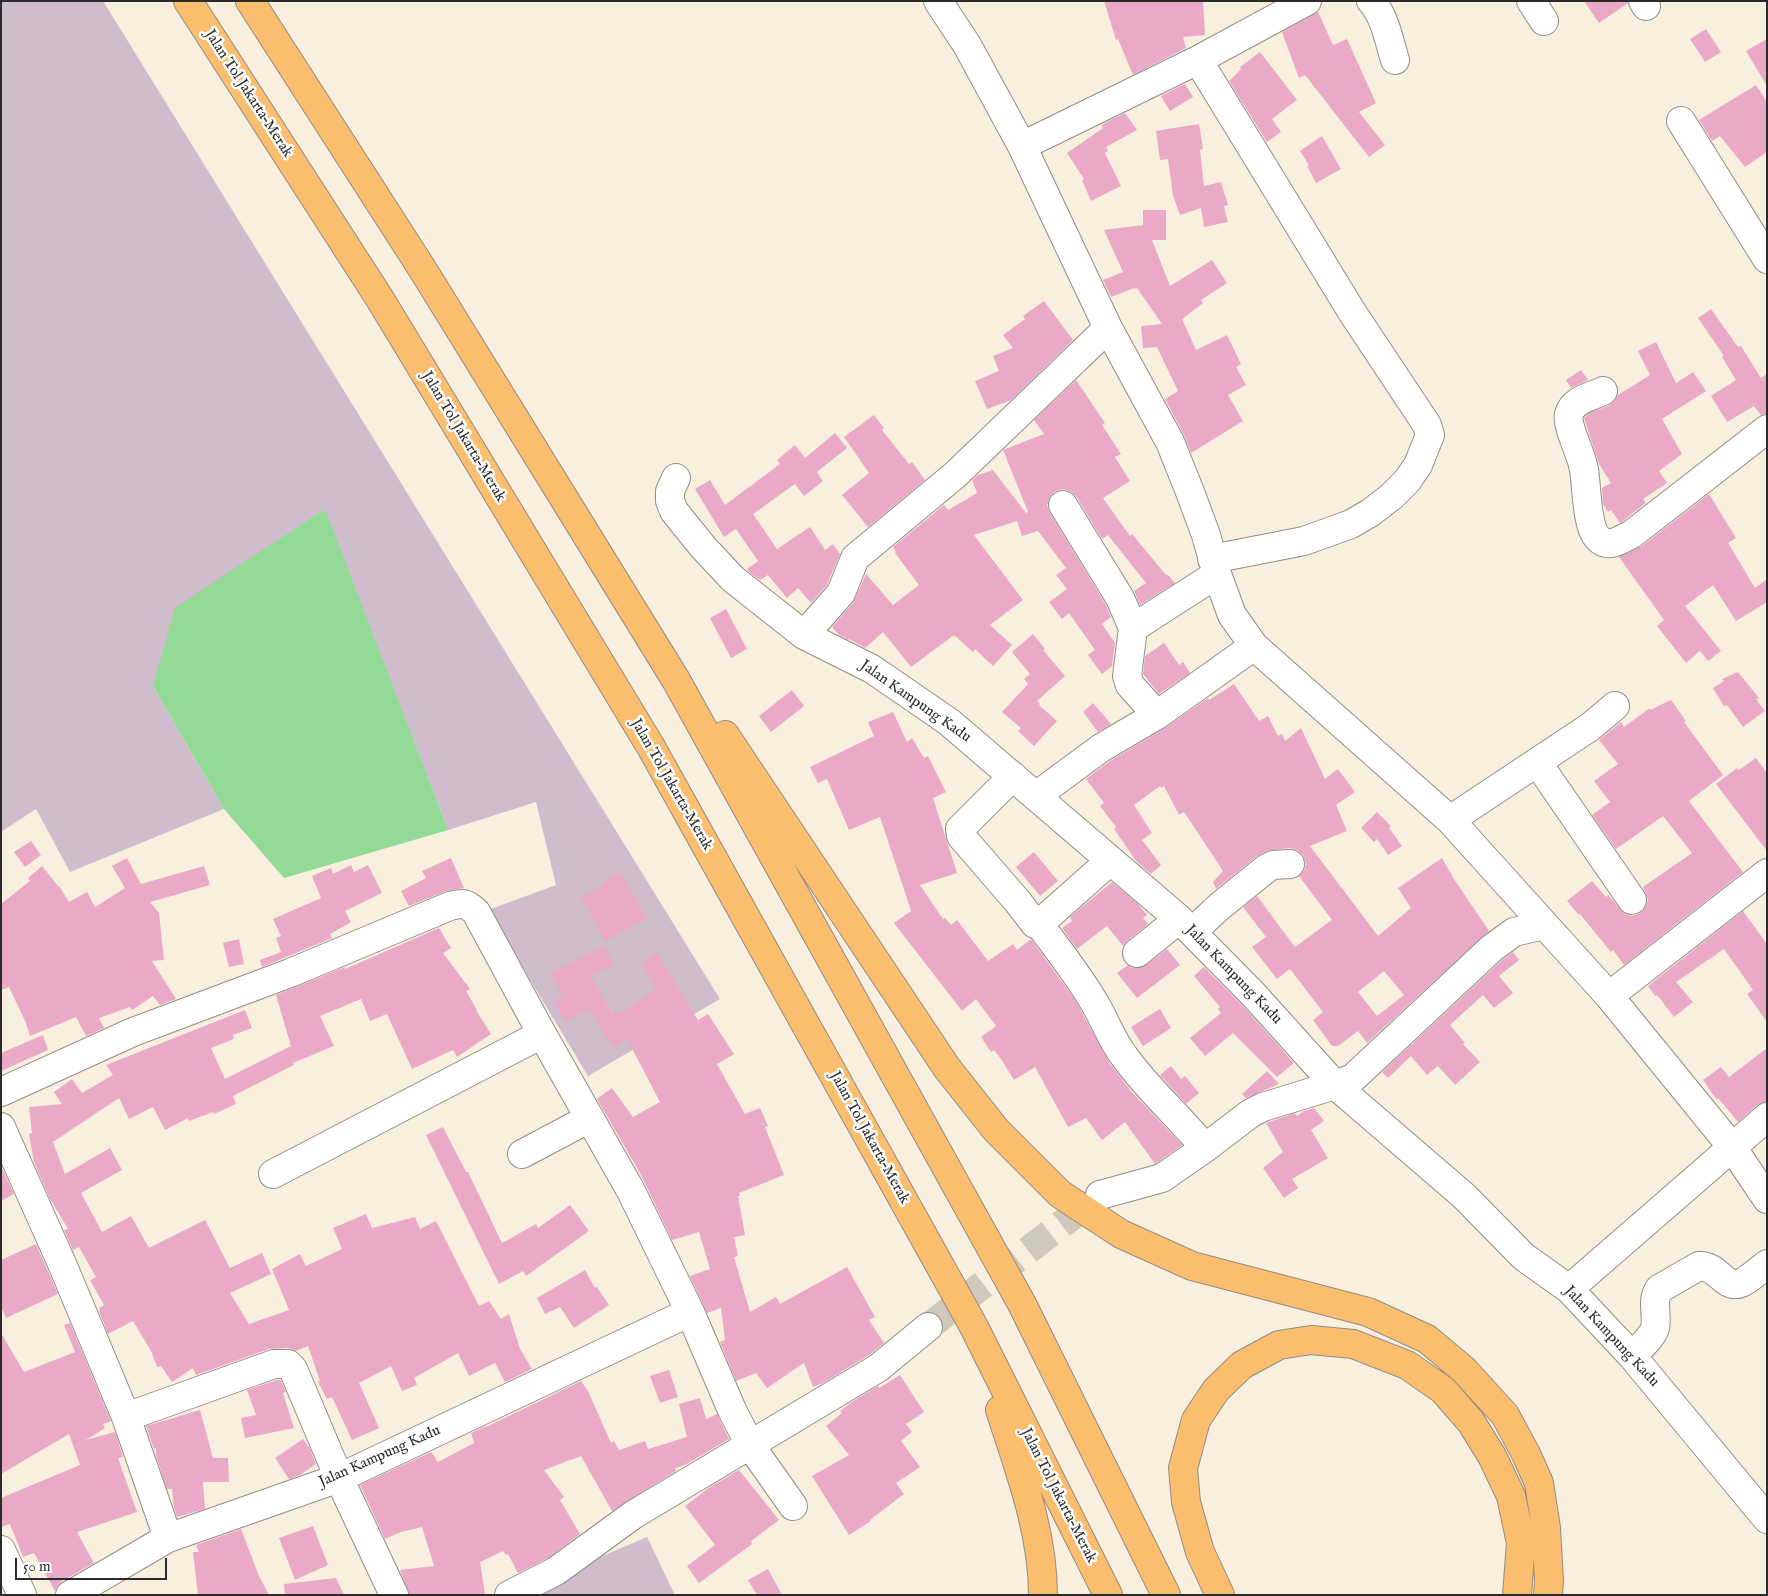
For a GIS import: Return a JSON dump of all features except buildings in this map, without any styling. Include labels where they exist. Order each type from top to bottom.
[{"type":"highway","name":"Jalan Tol Jakarta–Merak","points":[[188,1],[380,300],[651,746],[973,1325],[1108,1595]]},
{"type":"highway","points":[[250,1],[423,270],[676,680],[1022,1304],[1166,1595]]},
{"type":"highway","points":[[676,680],[722,731],[948,1068],[996,1130],[1060,1194],[1121,1234],[1192,1266],[1368,1312],[1427,1339],[1464,1370],[1505,1415],[1539,1483],[1546,1528],[1548,1595]]},
{"type":"highway","points":[[973,1325],[1026,1492],[1043,1568],[1043,1595]]},
{"type":"highway","points":[[1220,1595],[1200,1552],[1186,1502],[1184,1468],[1196,1420],[1216,1390],[1242,1365],[1279,1345],[1311,1340],[1353,1344],[1407,1365],[1443,1390],[1471,1422],[1492,1456],[1511,1496],[1521,1543],[1517,1595]]},
{"type":"street","points":[[938,1],[966,45],[1022,146],[1108,328],[1170,442],[1190,492],[1232,615],[1254,646],[1450,820],[1609,996],[1732,1147],[1767,1199]]},
{"type":"street","points":[[1022,146],[1198,60],[1275,9],[1306,1]]},
{"type":"street","points":[[1371,1],[1381,16],[1395,60]]},
{"type":"street","points":[[1133,628],[1215,566],[1304,541],[1351,524],[1370,513],[1392,496],[1407,481],[1418,465],[1430,435],[1427,425],[1352,312],[1198,60]]},
{"type":"street","points":[[1680,122],[1767,259]]},
{"type":"street","points":[[804,634],[841,593],[855,558],[956,475],[1108,328]]},
{"type":"street","points":[[1602,391],[1575,403],[1568,419],[1584,468],[1587,500],[1593,531],[1601,541],[1607,543],[1615,543],[1632,534],[1767,429]]},
{"type":"street","name":"Jalan Kampung Kadu","points":[[676,478],[670,491],[670,501],[674,511],[733,580],[804,634],[880,675],[949,722],[1186,925],[1253,994],[1335,1085],[1464,1196],[1524,1257],[1569,1289],[1632,1356],[1767,1519]]},
{"type":"street","points":[[1063,505],[1120,598],[1133,628],[1126,676],[1130,685],[1157,715]]},
{"type":"street","points":[[1036,796],[1101,748],[1157,715],[1254,646]]},
{"type":"street","points":[[1450,820],[1590,727],[1615,706]]},
{"type":"street","points":[[1538,762],[1632,900]]},
{"type":"street","points":[[1013,776],[960,829],[961,836],[1035,924],[1039,924],[1085,988],[1103,1019],[1109,1034],[1122,1054],[1164,1105],[1179,1118],[1205,1148]]},
{"type":"street","points":[[1039,924],[1110,860]]},
{"type":"street","points":[[1137,953],[1220,906],[1273,864],[1290,864]]},
{"type":"street","points":[[1609,996],[1767,873]]},
{"type":"street","points":[[1,1092],[133,1032],[290,973],[450,906],[462,903],[476,912],[542,1034],[631,1190],[690,1312],[732,1410],[750,1445],[794,1506]]},
{"type":"street","points":[[1100,1195],[1162,1178],[1251,1113],[1263,1107],[1353,1078],[1492,948],[1514,932],[1544,925]]},
{"type":"street","points":[[273,1174],[542,1034]]},
{"type":"street","points":[[1569,1289],[1767,1117]]},
{"type":"street","points":[[522,1154],[590,1118]]},
{"type":"street","points":[[1,1127],[63,1266],[126,1417],[168,1538]]},
{"type":"street","points":[[1632,1356],[1652,1335],[1655,1327],[1655,1294],[1659,1289],[1699,1266],[1713,1268],[1727,1282],[1733,1285],[1740,1284],[1767,1264]]},
{"type":"street","name":"Jalan Kampung Kadu","points":[[73,1594],[168,1538],[339,1478],[690,1312]]},
{"type":"street","points":[[509,1595],[556,1571],[633,1515],[878,1368],[928,1327]]},
{"type":"street","points":[[126,1417],[274,1364],[284,1363],[293,1369],[339,1478],[394,1595]]},
{"type":"street","points":[[1,1550],[22,1595]]},
{"type":"shaded area","points":[[1,1],[103,1],[720,999],[588,1076],[488,910],[556,885],[536,802],[448,830],[324,509],[153,686],[224,809],[70,872],[36,809],[1,832]]},
{"type":"shaded area","points":[[647,1537],[675,1595],[511,1595]]},
{"type":"green space","points":[[325,509],[448,830],[284,878],[224,809],[153,686],[175,608]]},
{"type":"tunnel","points":[[928,1327],[1100,1195]]}]
